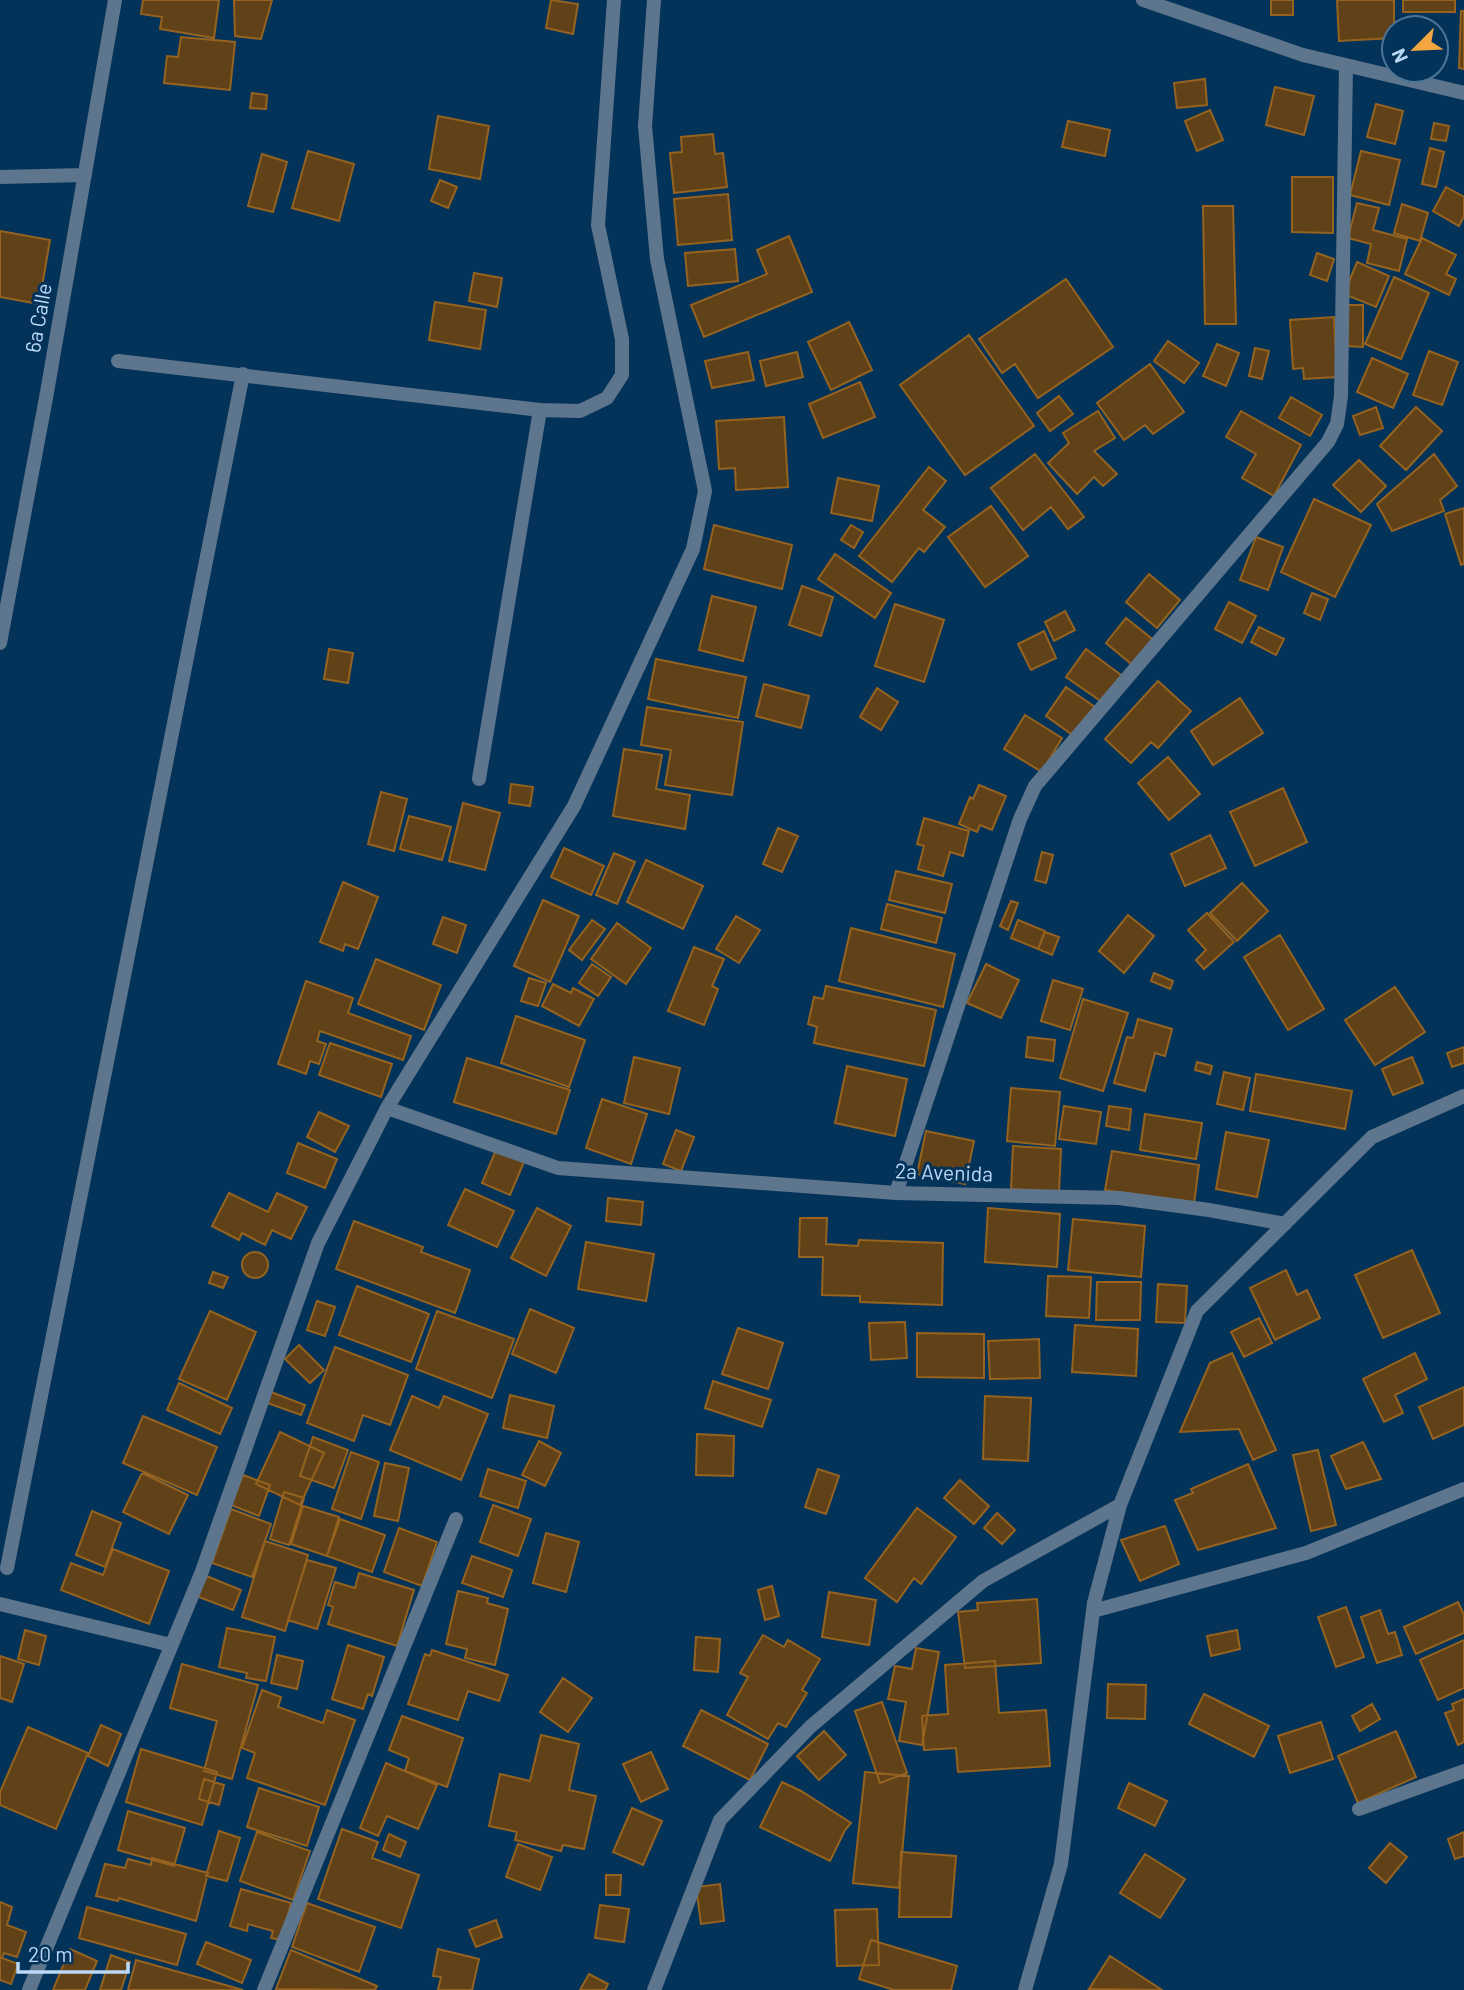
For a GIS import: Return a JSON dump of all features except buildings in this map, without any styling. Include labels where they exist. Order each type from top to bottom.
[{"type":"street","name":"6a Calle","points":[[0,643],[115,0]]},
{"type":"street","points":[[118,361],[540,410],[580,411],[607,398],[622,375],[622,339],[598,225],[614,0]]},
{"type":"street","points":[[29,1990],[201,1574],[318,1243],[387,1108],[575,806],[693,549],[705,491],[657,259],[645,126],[654,0]]},
{"type":"street","points":[[1143,0],[1303,55],[1464,93]]},
{"type":"street","points":[[896,1193],[1020,818],[1035,786],[1328,442],[1338,424],[1346,66]]},
{"type":"street","points":[[0,177],[85,175]]},
{"type":"street","points":[[8,1568],[243,374]]},
{"type":"street","points":[[479,779],[540,410]]},
{"type":"street","points":[[1025,1990],[1061,1864],[1093,1611],[1120,1505],[1197,1311],[1372,1137],[1464,1096]]},
{"type":"street","name":"2a Avenida","points":[[387,1108],[558,1168],[896,1193],[1119,1198],[1209,1210],[1284,1224]]},
{"type":"street","points":[[1093,1611],[1306,1553],[1464,1489]]},
{"type":"street","points":[[654,1990],[720,1820],[810,1727],[983,1581],[1120,1505]]},
{"type":"street","points":[[264,1990],[456,1519]]},
{"type":"street","points":[[0,1604],[171,1645]]},
{"type":"street","points":[[1359,1809],[1464,1771]]}]
